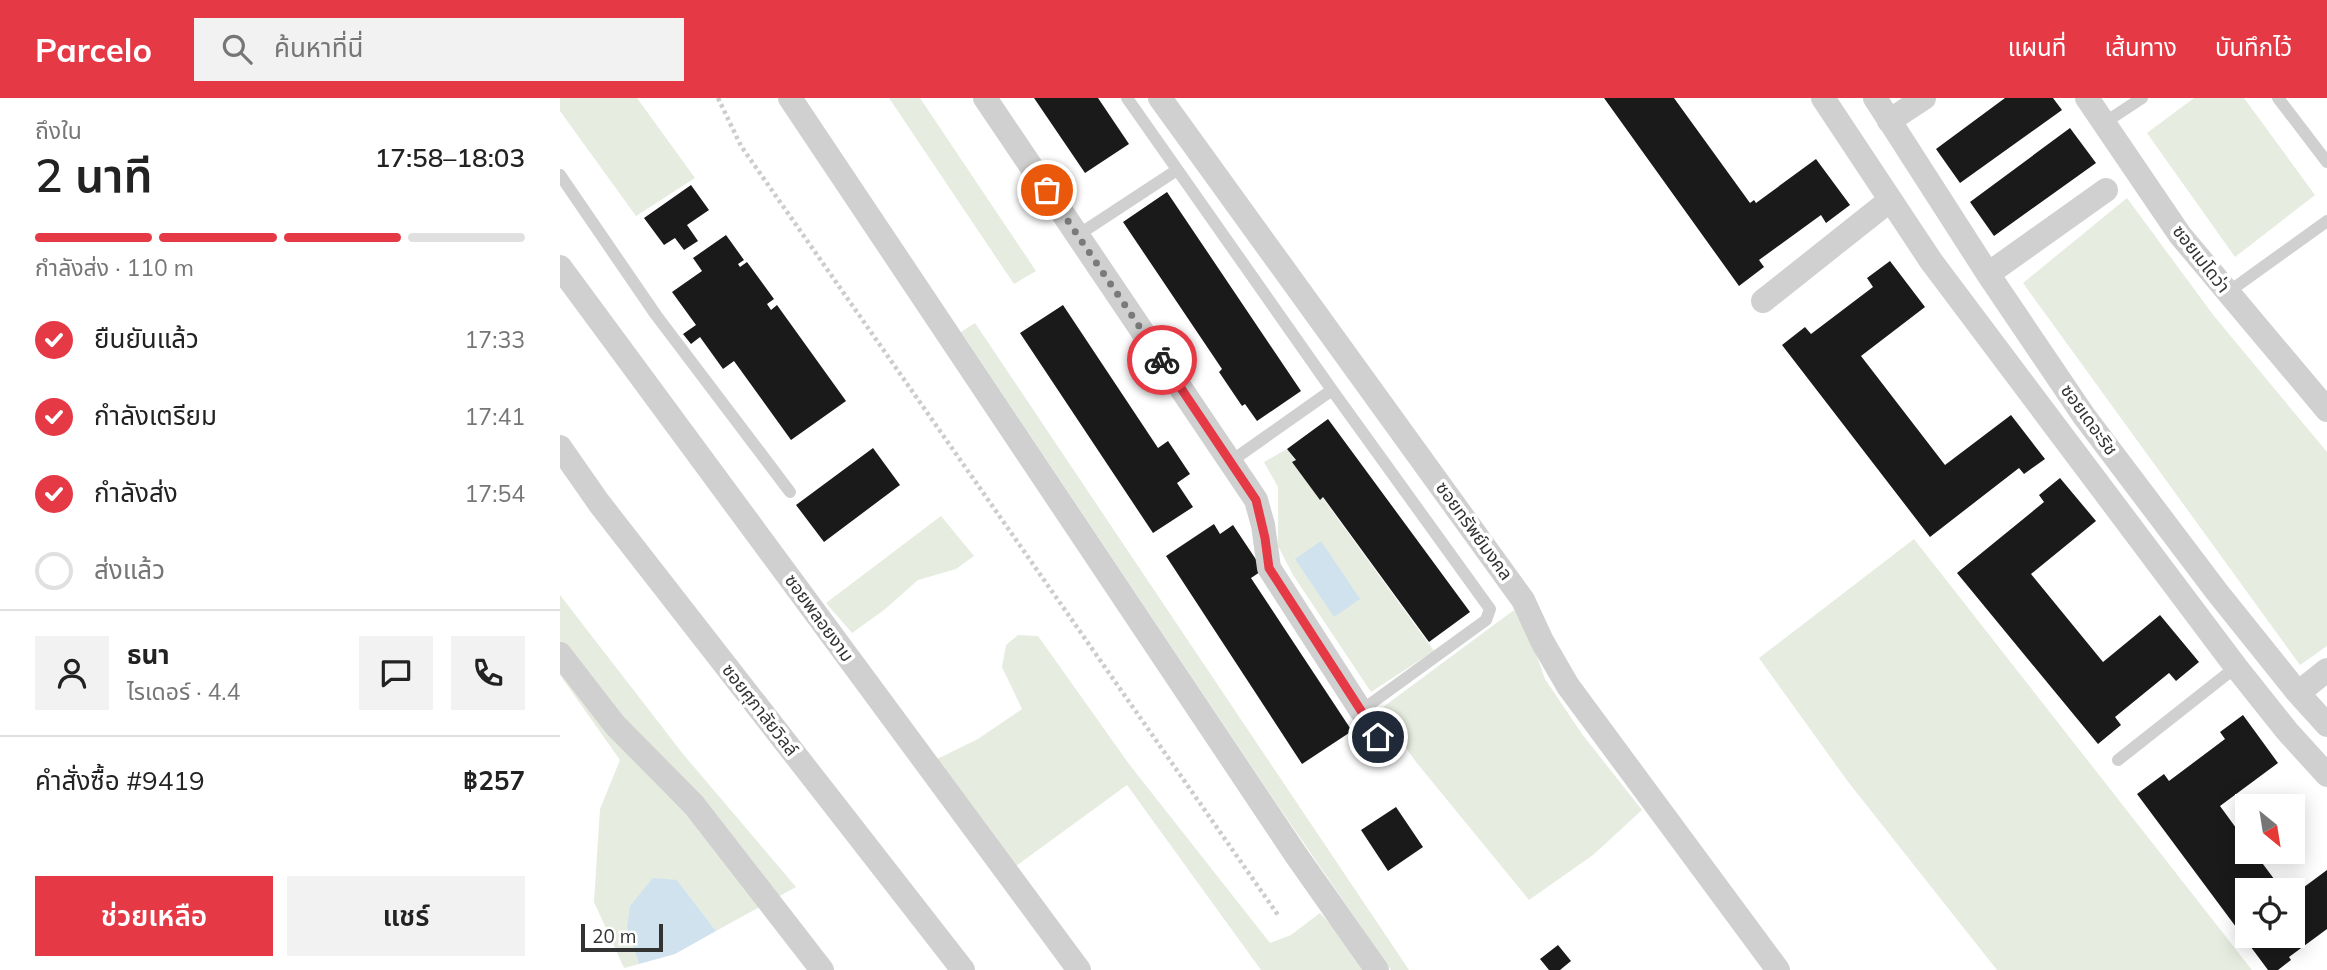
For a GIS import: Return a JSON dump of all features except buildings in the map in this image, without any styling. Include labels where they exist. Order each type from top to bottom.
[{"type":"street","points":[[790,98],[1296,855],[1377,970]]},
{"type":"street","points":[[985,98],[1256,500],[1269,568],[1378,737]]},
{"type":"street","name":"ซอยทรัพย์มงคล","points":[[1160,98],[1523,600],[1542,641],[1568,686],[1778,970]]},
{"type":"street","points":[[1823,98],[1889,201],[1955,294],[2236,667],[2287,731],[2327,775]]},
{"type":"street","name":"ซอยเดอะริช","points":[[1875,98],[1988,274],[2084,416],[2217,592],[2327,725]]},
{"type":"street","points":[[1889,121],[1924,98]]},
{"type":"street","name":"ซอยเมโดว่า","points":[[2087,98],[2180,235],[2327,410]]},
{"type":"street","points":[[1988,274],[2106,190]]},
{"type":"street","points":[[1763,301],[1889,201]]},
{"type":"street","name":"ซอยพลอยงาม","points":[[560,267],[1079,970]]},
{"type":"street","name":"ซอยศุภาลัยวิลล์","points":[[560,447],[599,503],[963,970]]},
{"type":"street","points":[[560,654],[615,725],[694,805],[822,970]]},
{"type":"street","points":[[2298,693],[2327,670]]},
{"type":"lane","points":[[1127,98],[1490,609],[1486,620],[1362,710]]},
{"type":"lane","points":[[2104,123],[2142,98]]},
{"type":"lane","points":[[2278,98],[2327,162]]},
{"type":"lane","points":[[1078,235],[1177,170]]},
{"type":"lane","points":[[560,175],[656,315],[790,492]]},
{"type":"lane","points":[[2227,293],[2327,220]]},
{"type":"lane","points":[[1230,462],[1332,390]]},
{"type":"lane","points":[[2118,760],[2236,667]]},
{"type":"path","points":[[718,98],[741,146],[1279,915]]},
{"type":"shaded area","points":[[560,98],[637,98],[695,178],[636,216],[560,111]]},
{"type":"shaded area","points":[[889,98],[920,98],[1036,271],[1014,284]]},
{"type":"shaded area","points":[[2194,98],[2244,98],[2315,195],[2235,257],[2147,133]]},
{"type":"shaded area","points":[[2127,198],[2214,316],[2327,452],[2327,646],[2300,665],[2023,283]]},
{"type":"shaded area","points":[[975,323],[1409,970],[1391,970],[1268,791],[961,332]]},
{"type":"shaded area","points":[[1287,449],[1434,651],[1371,692],[1293,575],[1278,546],[1278,487],[1264,462]]},
{"type":"shaded area","points":[[941,516],[974,556],[956,569],[918,580],[884,610],[852,633],[826,603]]},
{"type":"shaded area","points":[[1914,539],[2252,970],[1997,970],[1849,783],[1759,658]]},
{"type":"shaded area","points":[[560,595],[683,754],[796,887],[716,931],[677,880],[627,928],[639,964],[624,968],[594,902],[600,809],[620,760],[560,675]]},
{"type":"shaded area","points":[[1514,610],[1533,645],[1545,679],[1582,734],[1642,810],[1593,855],[1529,900],[1416,762],[1379,710]]},
{"type":"shaded area","points":[[1018,635],[1038,636],[1129,764],[1270,943],[1291,935],[1320,913],[1343,938],[1366,970],[1261,970],[1127,785],[1016,866],[937,759],[978,739],[1022,709],[1002,667],[1006,645]]},
{"type":"water","points":[[1321,541],[1360,599],[1334,617],[1295,559]]},
{"type":"water","points":[[653,878],[677,880],[716,931],[675,954],[639,964],[627,928],[630,906]]},
{"type":"way so far","points":[[1047,190],[1162,360]]},
{"type":"route","points":[[1162,360],[1251,491],[1256,500],[1265,538],[1269,568],[1378,737]]}]
